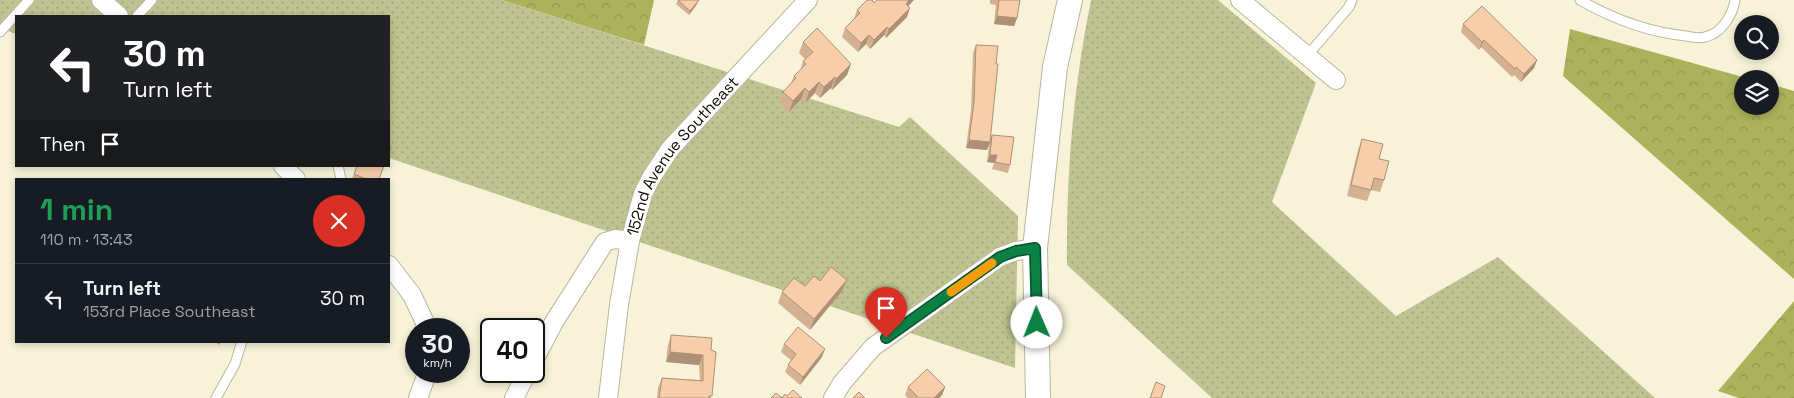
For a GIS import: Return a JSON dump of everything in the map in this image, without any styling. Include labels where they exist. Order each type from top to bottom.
[{"type":"street","points":[[101,0],[118,15]]},
{"type":"street","name":"152nd Avenue Southeast","points":[[545,339],[605,242],[615,239],[630,240],[643,194],[670,149],[808,0]]},
{"type":"street","points":[[1038,398],[1035,248],[1055,67],[1070,0]]},
{"type":"street","points":[[1243,1],[1336,80]]},
{"type":"street","points":[[283,167],[295,178]]},
{"type":"street","points":[[608,398],[619,305],[630,240]]},
{"type":"street","points":[[833,398],[842,383],[873,347],[1000,257],[1016,251],[1035,248]]},
{"type":"street","points":[[390,267],[412,295],[423,318]]},
{"type":"street","points":[[610,378],[614,398]]},
{"type":"street","points":[[418,398],[424,383]]},
{"type":"street","points":[[514,398],[522,383]]},
{"type":"lane","points":[[15,15],[29,0]]},
{"type":"lane","points":[[138,15],[152,0]]},
{"type":"lane","points":[[1307,56],[1349,7],[1352,0]]},
{"type":"lane","points":[[1580,0],[1606,15],[1662,33],[1703,38],[1713,35],[1728,20],[1735,0]]},
{"type":"lane","points":[[0,32],[15,15]]},
{"type":"lane","points":[[216,398],[235,364],[241,343]]},
{"type":"green space","points":[[0,0],[502,0],[899,127],[910,117],[1018,216],[1015,368],[390,158],[390,15],[15,15],[15,34],[0,28]]},
{"type":"green space","points":[[502,0],[654,0],[644,45]]},
{"type":"green space","points":[[1091,0],[1218,0],[1316,83],[1272,202],[1396,316],[1498,257],[1655,398],[1212,398],[1067,265],[1069,165],[1075,99]]},
{"type":"green space","points":[[1570,29],[1734,75],[1734,115],[1779,115],[1779,87],[1794,91],[1794,279],[1563,76]]},
{"type":"green space","points":[[1794,301],[1794,398],[1739,398],[1718,391]]},
{"type":"building","points":[[678,0],[699,0],[690,11]]},
{"type":"building","points":[[867,0],[872,0],[874,3],[877,0],[909,0],[906,4],[910,8],[889,29],[887,27],[874,40],[869,35],[861,43],[845,28],[860,13],[857,10]]},
{"type":"building","points":[[999,0],[1020,0],[1017,18],[997,16]]},
{"type":"building","points":[[1482,6],[1537,60],[1524,74],[1516,67],[1515,69],[1484,40],[1482,42],[1463,24]]},
{"type":"building","points":[[817,28],[851,64],[836,79],[835,77],[824,87],[819,82],[809,92],[805,88],[793,101],[783,92],[796,78],[794,76],[806,64],[803,61],[813,52],[803,42]]},
{"type":"building","points":[[976,45],[998,46],[990,142],[969,140],[974,102]]},
{"type":"building","points":[[992,135],[1014,137],[1010,165],[995,162],[997,155],[990,155]]},
{"type":"building","points":[[1362,139],[1383,144],[1379,159],[1389,161],[1384,180],[1374,178],[1371,190],[1351,185]]},
{"type":"building","points":[[357,167],[384,167],[379,178],[364,178],[354,174]]},
{"type":"building","points":[[831,267],[847,280],[814,319],[782,292],[794,278],[805,286],[814,276],[820,281]]},
{"type":"building","points":[[798,327],[825,349],[803,377],[788,365],[796,354],[784,344]]},
{"type":"building","points":[[671,335],[712,338],[711,350],[716,352],[712,396],[709,396],[709,398],[659,398],[662,378],[703,381],[703,355],[670,352]]},
{"type":"building","points":[[927,369],[945,387],[934,398],[919,398],[908,387]]},
{"type":"building","points":[[1156,382],[1165,386],[1161,398],[1150,398]]},
{"type":"building","points":[[793,390],[802,398],[782,398]]},
{"type":"building","points":[[859,392],[865,398],[853,398]]},
{"type":"building","points":[[776,393],[782,398],[771,398]]},
{"type":"slow traffic","points":[[951,292],[992,263]]},
{"type":"route","points":[[886,338],[1000,257],[1016,251],[1035,248],[1037,323]]}]
